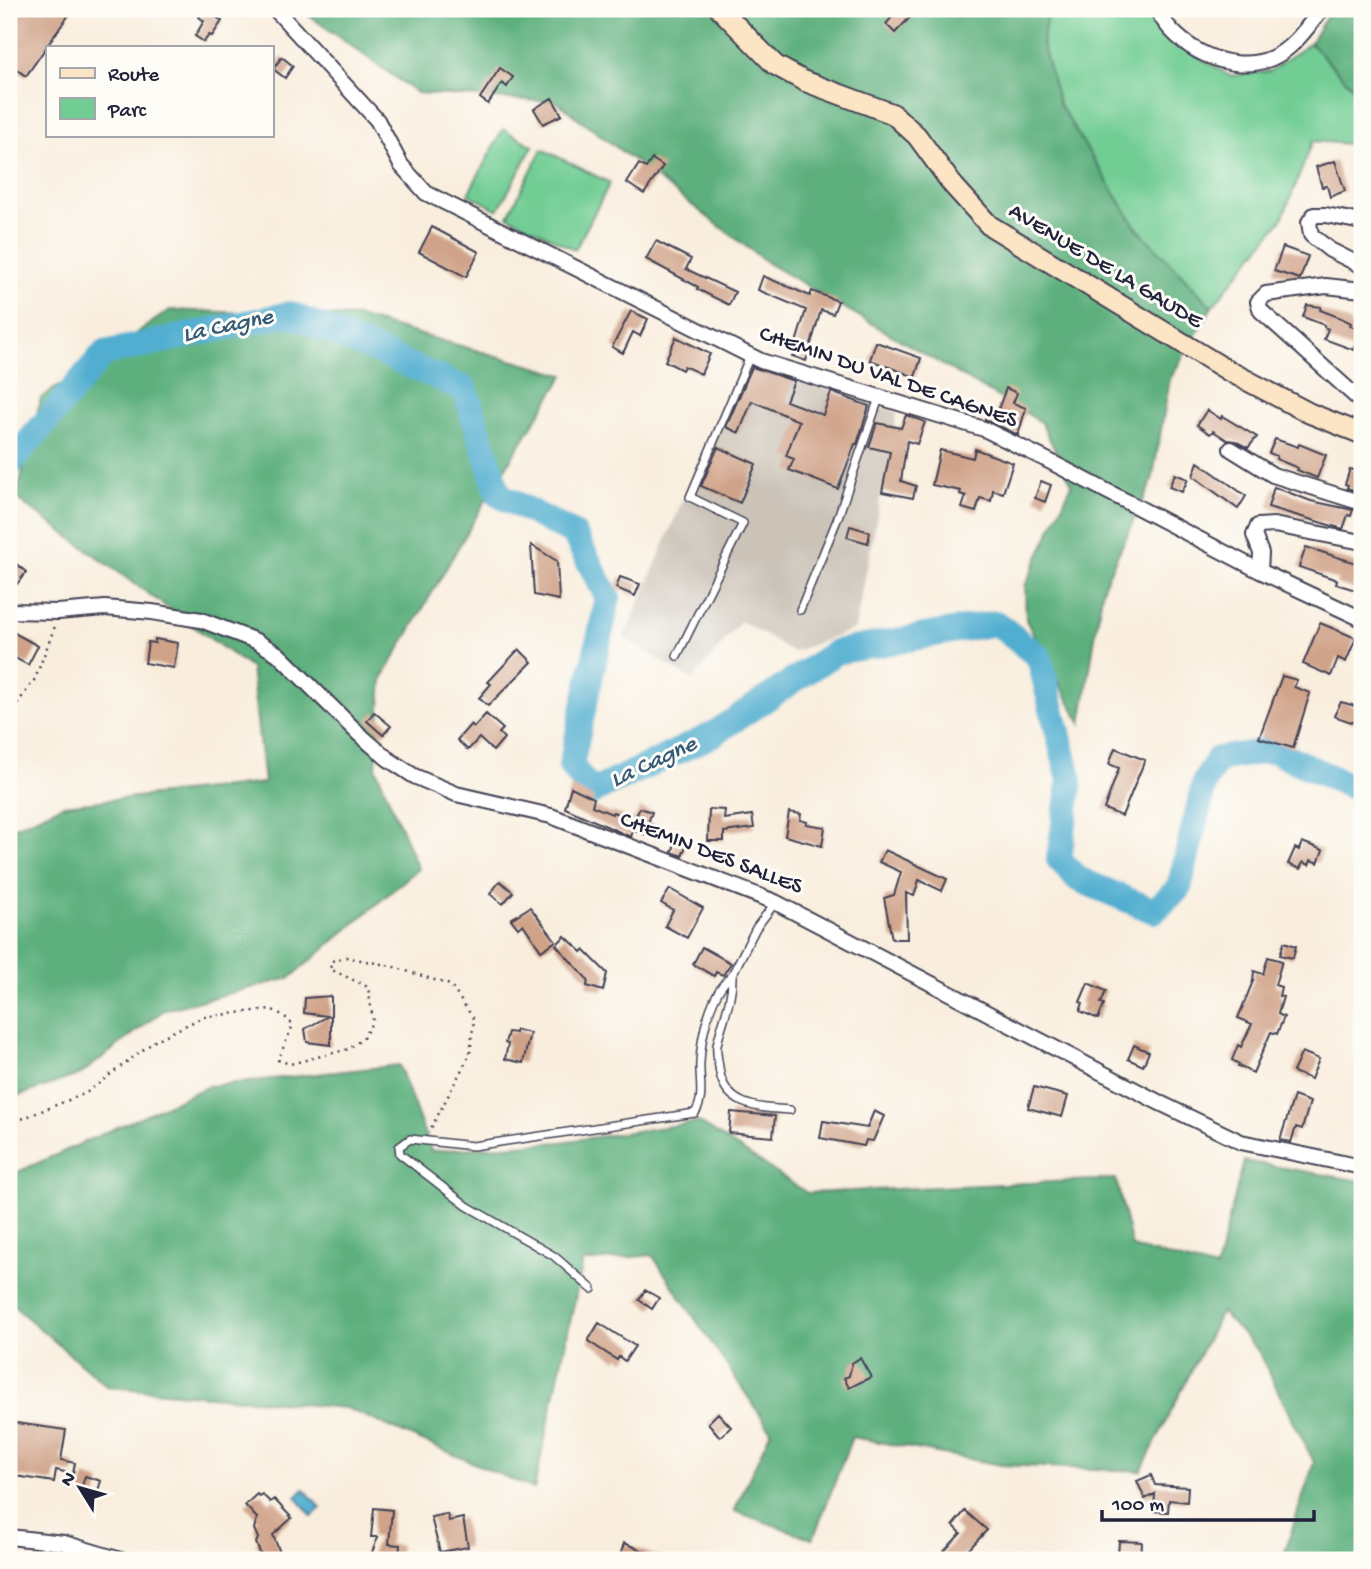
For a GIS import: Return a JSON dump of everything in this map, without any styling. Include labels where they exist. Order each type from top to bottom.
[{"type":"street","name":"CHEMIN DU VAL DE CAGNES","points":[[275,9],[377,120],[401,165],[426,193],[761,361],[984,429],[1260,571],[1362,618]]},
{"type":"street","name":"AVENUE DE LA GAUDE","points":[[720,9],[775,65],[804,81],[893,114],[917,136],[953,184],[989,225],[1227,370],[1309,413],[1362,434]]},
{"type":"street","points":[[1157,9],[1175,33],[1194,48],[1213,59],[1231,64],[1251,64],[1273,58],[1292,45],[1322,9]]},
{"type":"street","points":[[1362,222],[1314,215],[1309,222],[1311,235],[1330,250],[1362,266]]},
{"type":"street","points":[[1362,290],[1326,286],[1266,295],[1258,302],[1261,312],[1362,402]]},
{"type":"street","points":[[1231,449],[1273,475],[1362,503]]},
{"type":"street","points":[[1260,571],[1261,554],[1254,535],[1258,526],[1274,525],[1362,542]]},
{"type":"street","name":"CHEMIN DES SALLES","points":[[9,611],[58,612],[105,608],[152,612],[201,620],[256,641],[278,654],[359,734],[388,759],[414,776],[456,794],[551,816],[775,901],[1160,1103],[1241,1142],[1362,1167]]},
{"type":"street","points":[[9,1537],[64,1544],[121,1560]]},
{"type":"lane","points":[[677,656],[743,523],[690,497],[750,356]]},
{"type":"lane","points":[[800,610],[836,520],[879,398]]},
{"type":"lane","points":[[592,1289],[554,1256],[467,1206],[400,1154],[399,1147],[410,1139],[473,1146],[695,1112],[701,1104],[700,1065],[703,1034],[712,1005],[726,980],[732,975],[756,928],[775,901]]},
{"type":"lane","points":[[732,975],[733,989],[717,1048],[719,1076],[737,1101],[756,1107],[790,1110]]},
{"type":"path","points":[[9,715],[35,679],[55,631],[58,612]]},
{"type":"path","points":[[9,1124],[86,1093],[156,1040],[203,1017],[271,1009],[284,1016],[293,1025],[278,1060],[290,1064],[349,1049],[363,1038],[373,1021],[368,987],[330,969],[332,961],[345,957],[391,966],[450,985],[474,1019],[470,1054],[425,1139]]},
{"type":"shaded area","points":[[742,361],[897,412],[855,629],[793,652],[741,621],[693,680],[624,638]]},
{"type":"green space","points":[[300,9],[1048,9],[1042,43],[1059,104],[1135,226],[1212,307],[1170,379],[1152,481],[1103,587],[1081,724],[1026,620],[1025,586],[1072,484],[1041,422],[769,264],[557,102],[417,93]]},
{"type":"green space","points":[[1048,9],[1146,9],[1181,46],[1230,76],[1270,71],[1310,43],[1362,97],[1362,145],[1313,141],[1282,219],[1212,307],[1135,226],[1059,104],[1042,43]]},
{"type":"green space","points":[[1331,9],[1362,9],[1362,97],[1310,43]]},
{"type":"green space","points":[[503,129],[533,146],[498,210],[468,194]]},
{"type":"green space","points":[[542,149],[610,183],[575,250],[508,216]]},
{"type":"green space","points":[[170,310],[358,317],[564,375],[495,484],[382,679],[376,768],[418,869],[290,978],[164,1010],[81,1074],[9,1099],[9,830],[63,805],[264,783],[251,668],[16,498],[41,398]]},
{"type":"green space","points":[[399,1065],[431,1151],[561,1142],[699,1122],[807,1193],[1116,1179],[1132,1247],[1216,1269],[1244,1161],[1362,1181],[1362,1560],[1282,1560],[1314,1462],[1257,1349],[1221,1312],[1141,1471],[1001,1465],[852,1437],[813,1539],[734,1511],[771,1431],[652,1255],[583,1262],[534,1489],[346,1408],[108,1387],[9,1302],[9,1176],[209,1086]]},
{"type":"water","points":[[304,1489],[321,1508],[312,1516],[296,1497]]},
{"type":"building","points":[[9,9],[73,9],[26,76],[9,64]]},
{"type":"building","points":[[204,9],[222,21],[212,36],[209,35],[204,42],[195,36],[204,21],[199,17]]},
{"type":"building","points":[[899,9],[918,9],[895,33],[886,24]]},
{"type":"building","points":[[282,57],[293,66],[285,78],[273,69]]},
{"type":"building","points":[[500,68],[513,77],[507,87],[502,83],[488,104],[480,98]]},
{"type":"building","points":[[552,98],[562,115],[543,124],[534,109]]},
{"type":"building","points":[[652,159],[663,166],[644,194],[627,183],[639,164],[646,168]]},
{"type":"building","points":[[1335,161],[1345,191],[1330,197],[1327,186],[1322,187],[1316,167]]},
{"type":"building","points":[[432,227],[479,252],[466,277],[419,252]]},
{"type":"building","points":[[656,241],[691,259],[686,269],[735,292],[729,305],[646,259]]},
{"type":"building","points":[[1283,247],[1308,256],[1300,279],[1274,271]]},
{"type":"building","points":[[763,276],[810,296],[812,291],[838,301],[833,314],[821,310],[806,361],[792,356],[806,310],[758,290]]},
{"type":"building","points":[[1307,305],[1321,307],[1320,310],[1361,329],[1354,350],[1324,339],[1328,329],[1303,317]]},
{"type":"building","points":[[631,311],[648,319],[640,336],[633,332],[623,353],[612,347]]},
{"type":"building","points":[[676,337],[710,354],[701,374],[684,366],[682,370],[665,361]]},
{"type":"building","points":[[876,342],[921,358],[915,377],[870,360]]},
{"type":"building","points":[[752,367],[794,381],[786,401],[823,415],[831,392],[869,406],[838,489],[789,470],[794,459],[786,456],[799,421],[752,401],[739,433],[726,427]]},
{"type":"building","points":[[1006,388],[1017,393],[1013,403],[1026,408],[1018,435],[985,419],[986,416],[996,415]]},
{"type":"building","points":[[1207,410],[1257,437],[1248,448],[1213,431],[1210,434],[1197,425]]},
{"type":"building","points":[[906,415],[925,422],[917,444],[907,441],[901,481],[916,486],[913,498],[882,492],[890,452],[869,447],[877,423],[901,428]]},
{"type":"building","points":[[1275,439],[1298,447],[1299,444],[1326,455],[1317,478],[1297,470],[1298,468],[1276,459],[1277,456],[1269,453]]},
{"type":"building","points":[[718,447],[756,464],[740,503],[701,486]]},
{"type":"building","points":[[975,449],[1013,463],[1003,493],[993,490],[991,501],[980,498],[976,512],[962,508],[966,496],[960,494],[961,491],[932,485],[940,450],[973,458]]},
{"type":"building","points":[[1198,462],[1246,496],[1238,509],[1193,476]]},
{"type":"building","points":[[1350,469],[1362,472],[1362,493],[1347,488],[1348,485],[1345,484]]},
{"type":"building","points":[[1175,474],[1188,479],[1182,492],[1169,487]]},
{"type":"building","points":[[1041,481],[1051,485],[1045,502],[1035,498]]},
{"type":"building","points":[[1274,487],[1311,501],[1353,510],[1351,516],[1348,515],[1343,529],[1268,507]]},
{"type":"building","points":[[850,526],[870,532],[868,543],[847,537]]},
{"type":"building","points":[[531,545],[557,561],[559,600],[534,595]]},
{"type":"building","points":[[1306,547],[1362,565],[1362,592],[1336,584],[1337,580],[1299,567]]},
{"type":"building","points":[[9,558],[26,572],[17,584],[9,578]]},
{"type":"building","points":[[620,577],[640,584],[635,596],[616,588]]},
{"type":"building","points":[[1320,623],[1356,638],[1346,662],[1338,658],[1331,676],[1303,664]]},
{"type":"building","points":[[9,630],[38,646],[28,665],[9,655]]},
{"type":"building","points":[[155,639],[178,643],[174,668],[145,663],[148,642],[155,643]]},
{"type":"building","points":[[519,649],[532,662],[488,706],[479,698],[491,684],[488,682]]},
{"type":"building","points":[[1282,676],[1297,680],[1294,687],[1310,693],[1293,748],[1259,738]]},
{"type":"building","points":[[1341,702],[1359,707],[1354,723],[1334,716]]},
{"type":"building","points":[[374,712],[391,726],[383,735],[367,721]]},
{"type":"building","points":[[486,714],[503,729],[499,733],[504,738],[493,751],[479,738],[468,750],[457,740],[471,724],[474,727]]},
{"type":"building","points":[[1115,748],[1145,760],[1122,816],[1104,809],[1119,768],[1109,764]]},
{"type":"building","points":[[571,787],[594,798],[592,806],[612,814],[613,812],[634,820],[640,808],[652,812],[648,823],[661,828],[657,839],[633,830],[631,837],[565,808]]},
{"type":"building","points":[[709,809],[725,810],[724,819],[752,815],[754,828],[724,832],[724,841],[708,841]]},
{"type":"building","points":[[789,812],[801,814],[800,820],[807,822],[806,824],[825,827],[822,846],[785,836]]},
{"type":"building","points":[[676,842],[686,846],[682,856],[672,852]]},
{"type":"building","points":[[1302,842],[1323,850],[1318,863],[1311,860],[1309,865],[1303,862],[1300,869],[1288,864],[1295,848],[1299,850]]},
{"type":"building","points":[[885,850],[947,879],[942,891],[919,880],[914,896],[906,893],[907,939],[892,939],[884,898],[894,895],[901,872],[879,862]]},
{"type":"building","points":[[500,881],[513,892],[503,904],[490,894]]},
{"type":"building","points":[[670,889],[703,908],[687,938],[665,926],[673,910],[661,903]]},
{"type":"building","points":[[530,907],[556,941],[541,951],[523,924],[518,928],[511,919]]},
{"type":"building","points":[[565,936],[607,973],[603,991],[587,986],[588,980],[556,945]]},
{"type":"building","points":[[1284,942],[1296,946],[1293,958],[1280,955]]},
{"type":"building","points":[[702,947],[731,963],[723,975],[716,972],[714,976],[693,964]]},
{"type":"building","points":[[1268,957],[1282,961],[1275,985],[1281,987],[1279,996],[1283,997],[1278,1014],[1284,1017],[1277,1034],[1271,1032],[1253,1073],[1232,1060],[1252,1024],[1238,1018],[1253,981],[1254,971],[1263,974]]},
{"type":"building","points":[[1088,983],[1106,991],[1098,1019],[1080,1011],[1083,1003],[1080,1002]]},
{"type":"building","points":[[331,996],[331,1045],[307,1042],[305,1029],[328,1016],[304,1013],[305,998]]},
{"type":"building","points":[[516,1030],[530,1033],[523,1063],[505,1059],[508,1032],[515,1033]]},
{"type":"building","points":[[1134,1045],[1149,1052],[1143,1066],[1128,1059]]},
{"type":"building","points":[[1302,1052],[1319,1059],[1311,1079],[1293,1072]]},
{"type":"building","points":[[1034,1087],[1068,1096],[1062,1117],[1028,1108]]},
{"type":"building","points":[[1294,1096],[1310,1102],[1302,1129],[1296,1127],[1291,1142],[1280,1140]]},
{"type":"building","points":[[874,1111],[884,1116],[873,1141],[866,1140],[864,1146],[820,1138],[823,1121],[867,1128]]},
{"type":"building","points":[[731,1112],[775,1116],[773,1137],[729,1133]]},
{"type":"building","points":[[645,1290],[659,1298],[652,1309],[639,1300]]},
{"type":"building","points":[[599,1323],[635,1346],[625,1361],[619,1357],[617,1360],[588,1341]]},
{"type":"building","points":[[860,1358],[871,1377],[849,1388],[844,1378],[849,1376],[852,1363]]},
{"type":"building","points":[[718,1413],[731,1427],[720,1437],[708,1423]]},
{"type":"building","points":[[9,1422],[66,1430],[61,1460],[75,1463],[73,1474],[56,1470],[54,1482],[9,1475]]},
{"type":"building","points":[[1151,1475],[1155,1485],[1188,1487],[1187,1502],[1169,1500],[1168,1512],[1154,1511],[1155,1494],[1145,1499],[1137,1481]]},
{"type":"building","points":[[85,1476],[101,1481],[96,1497],[80,1493]]},
{"type":"building","points":[[257,1494],[262,1494],[270,1502],[274,1499],[292,1518],[273,1535],[283,1560],[263,1560],[256,1543],[258,1538],[254,1529],[257,1518],[245,1505]]},
{"type":"building","points":[[374,1508],[392,1510],[389,1544],[400,1545],[399,1559],[377,1560],[377,1556],[371,1555],[378,1537],[371,1537]]},
{"type":"building","points":[[965,1511],[987,1530],[959,1560],[936,1560],[961,1533],[953,1525]]},
{"type":"building","points":[[447,1514],[449,1521],[463,1518],[468,1547],[440,1552],[431,1517]]},
{"type":"building","points":[[1119,1541],[1142,1542],[1141,1559],[1118,1558]]},
{"type":"building","points":[[624,1543],[666,1560],[619,1560]]},
{"type":"waterway","name":"La Cagne","points":[[9,465],[104,353],[290,314],[465,389],[499,495],[574,534],[608,598],[571,765],[592,792],[712,735],[836,652],[996,623],[1039,657],[1070,781],[1059,859],[1078,879],[1154,911],[1179,888],[1205,781],[1218,759],[1272,750],[1350,786],[1362,784]]}]
